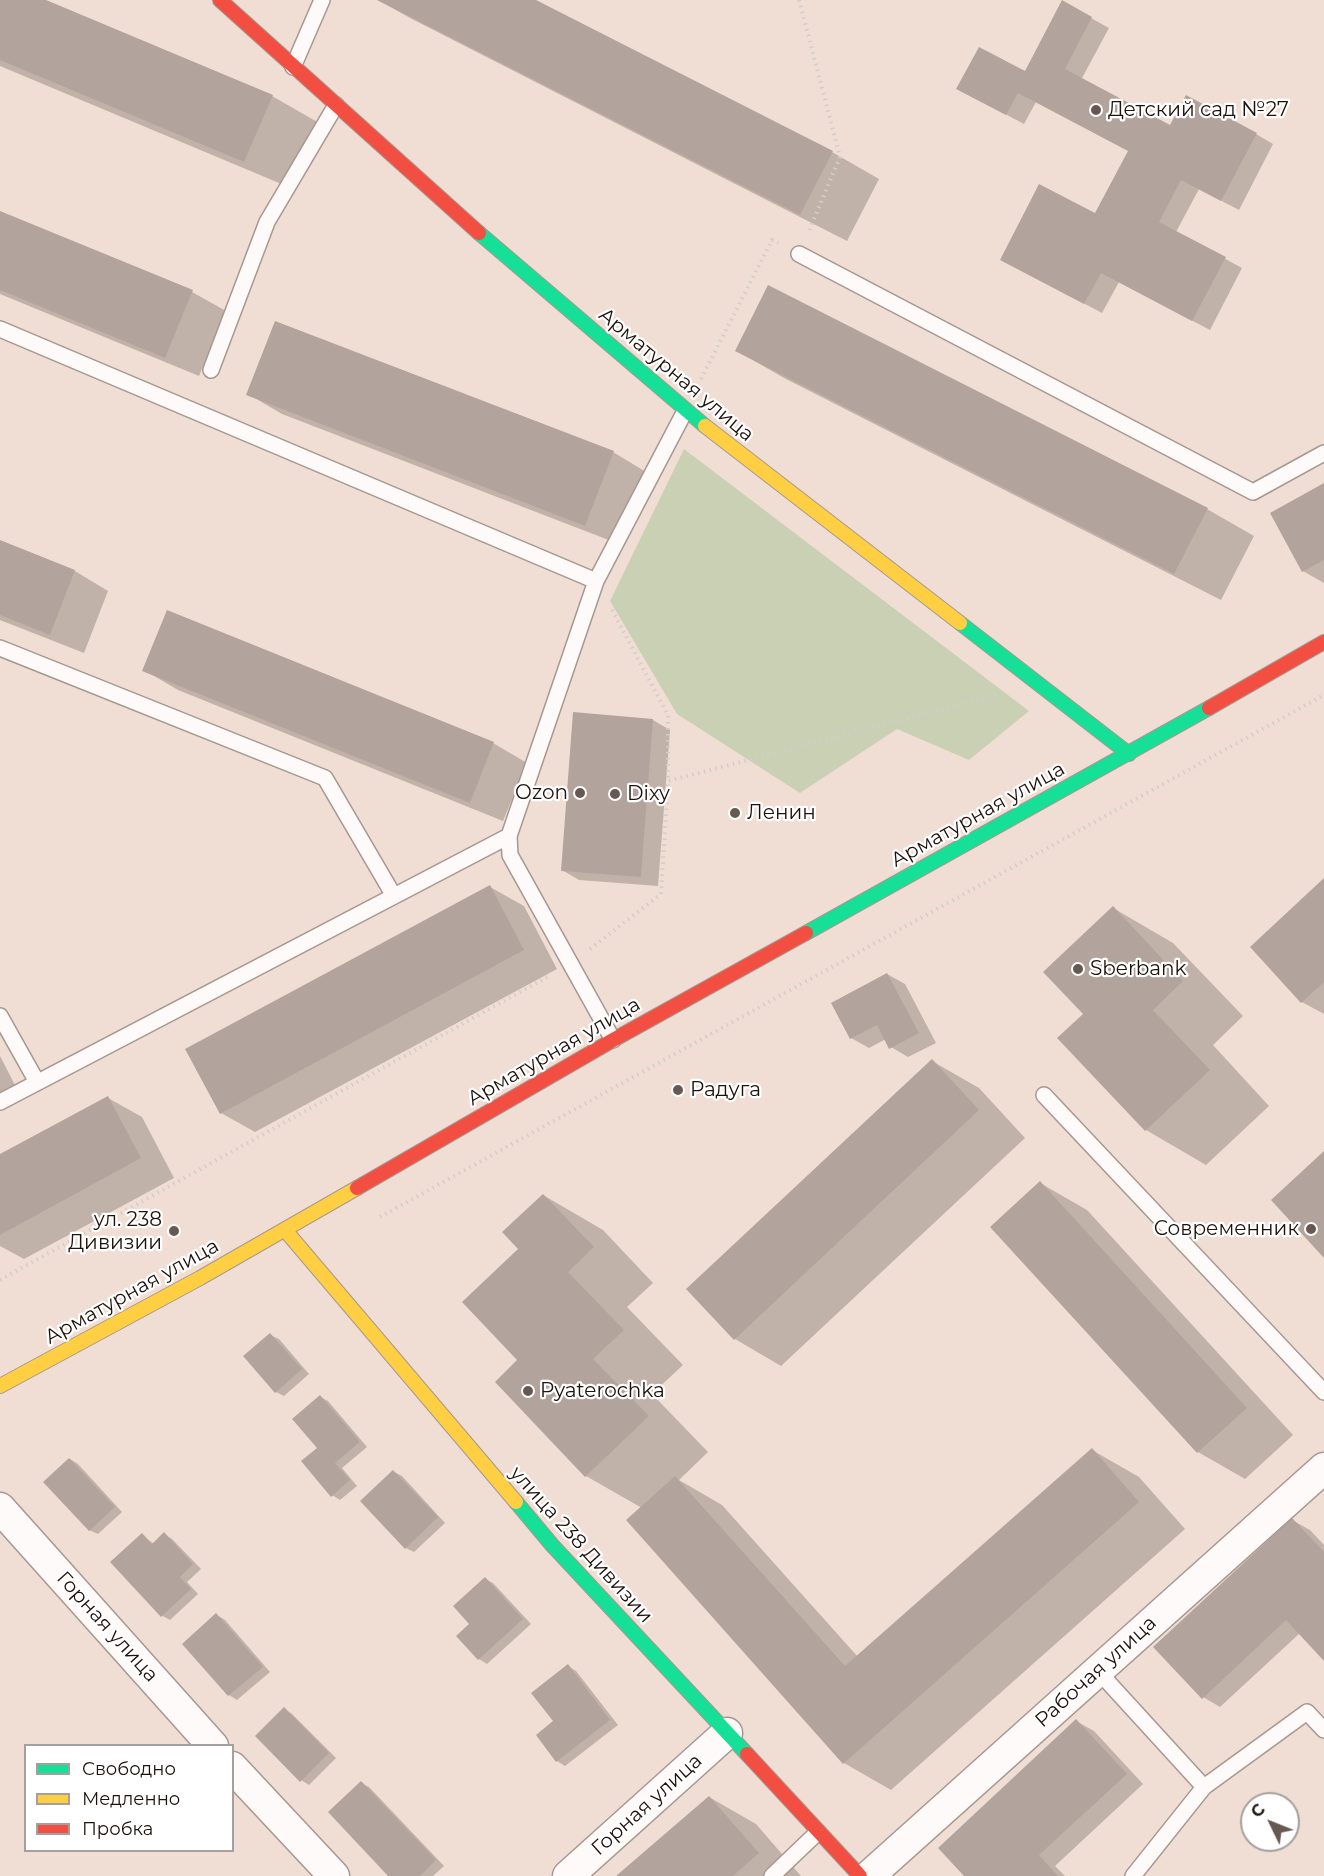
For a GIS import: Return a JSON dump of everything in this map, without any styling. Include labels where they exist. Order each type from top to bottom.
[{"type":"street","name":"Арматурная улица","points":[[220,0],[438,197],[685,411],[1128,754]]},
{"type":"street","name":"Арматурная улица","points":[[0,1386],[285,1230],[613,1040],[1128,754],[1324,642]]},
{"type":"street","name":"улица 238 Дивизии","points":[[285,1230],[552,1545],[860,1876]]},
{"type":"street","name":"Рабочая улица","points":[[869,1876],[1324,1468]]},
{"type":"street","name":"Горная улица","points":[[0,1508],[211,1744]]},
{"type":"street","name":"Горная улица","points":[[568,1876],[727,1733]]},
{"type":"street","points":[[234,1769],[334,1876]]},
{"type":"lane","points":[[293,67],[322,0]]},
{"type":"lane","points":[[211,370],[267,222],[336,105]]},
{"type":"lane","points":[[799,254],[1253,492],[1324,453]]},
{"type":"lane","points":[[0,329],[596,581]]},
{"type":"lane","points":[[613,1040],[510,855],[509,836],[596,581],[685,411]]},
{"type":"lane","points":[[0,648],[325,778],[394,896]]},
{"type":"lane","points":[[0,1102],[509,836]]},
{"type":"lane","points":[[0,1016],[37,1082]]},
{"type":"lane","points":[[1044,1095],[1324,1392]]},
{"type":"lane","points":[[1098,1671],[1204,1787]]},
{"type":"lane","points":[[1133,1876],[1204,1787],[1307,1712],[1324,1730]]},
{"type":"lane","points":[[772,1876],[819,1832]]},
{"type":"path","points":[[685,411],[772,240],[799,254],[840,157],[799,0]]},
{"type":"path","points":[[0,1280],[571,964],[661,894],[668,781],[668,715],[596,581]]},
{"type":"path","points":[[668,781],[1037,684]]},
{"type":"path","points":[[370,1222],[1324,695]]},
{"type":"green space","points":[[684,449],[1029,711],[969,760],[897,729],[800,793],[677,714],[610,601]]},
{"type":"building","points":[[0,0],[46,0],[273,95],[244,162],[0,60]]},
{"type":"building","points":[[377,0],[536,0],[833,151],[800,215]]},
{"type":"building","points":[[1062,0],[1092,17],[1065,69],[1170,125],[1186,95],[1257,133],[1221,201],[1181,180],[1159,222],[1226,257],[1192,321],[1101,273],[1084,304],[1000,260],[1039,184],[1095,213],[1128,151],[1018,93],[1006,115],[956,89],[979,47],[1025,71]]},
{"type":"building","points":[[0,211],[193,290],[165,358],[0,290]]},
{"type":"building","points":[[768,285],[1208,508],[1174,574],[735,351]]},
{"type":"building","points":[[275,321],[614,451],[585,526],[246,395]]},
{"type":"building","points":[[1324,483],[1324,560],[1302,572],[1270,513]]},
{"type":"building","points":[[0,540],[75,570],[50,635],[0,615]]},
{"type":"building","points":[[167,610],[494,742],[470,803],[142,671]]},
{"type":"building","points":[[573,712],[653,719],[641,877],[561,871]]},
{"type":"building","points":[[1324,878],[1324,982],[1301,1003],[1250,947]]},
{"type":"building","points":[[490,885],[524,950],[220,1114],[185,1049]]},
{"type":"building","points":[[1113,906],[1183,981],[1153,1010],[1210,1070],[1145,1131],[1057,1038],[1083,1014],[1043,972]]},
{"type":"building","points":[[887,973],[919,1033],[889,1049],[877,1025],[850,1039],[831,1003]]},
{"type":"building","points":[[932,1059],[979,1110],[734,1340],[686,1289]]},
{"type":"building","points":[[108,1096],[141,1158],[0,1235],[0,1154]]},
{"type":"building","name":"Современник","points":[[1324,1151],[1324,1258],[1271,1200]]},
{"type":"building","points":[[1040,1181],[1247,1408],[1197,1453],[990,1227]]},
{"type":"building","points":[[543,1194],[594,1247],[568,1272],[624,1330],[593,1359],[649,1416],[585,1477],[495,1382],[517,1360],[462,1302],[518,1249],[502,1232]]},
{"type":"building","points":[[270,1333],[302,1369],[275,1393],[243,1356]]},
{"type":"building","points":[[320,1395],[360,1442],[335,1463],[350,1480],[331,1497],[301,1461],[317,1448],[292,1419]]},
{"type":"building","points":[[1092,1448],[1139,1502],[843,1764],[626,1520],[675,1476],[845,1666]]},
{"type":"building","points":[[69,1458],[115,1507],[89,1531],[43,1482]]},
{"type":"building","points":[[393,1470],[438,1517],[405,1549],[360,1501]]},
{"type":"building","points":[[1292,1518],[1324,1552],[1324,1661],[1286,1620],[1202,1699],[1153,1647]]},
{"type":"building","points":[[164,1532],[193,1564],[180,1577],[191,1589],[161,1617],[110,1562],[142,1533],[152,1544]]},
{"type":"building","points":[[485,1577],[523,1619],[478,1660],[456,1636],[469,1624],[453,1606]]},
{"type":"building","points":[[216,1613],[263,1667],[228,1696],[182,1644]]},
{"type":"building","points":[[568,1664],[610,1720],[556,1762],[536,1735],[553,1721],[531,1693]]},
{"type":"building","points":[[284,1707],[329,1753],[300,1782],[255,1736]]},
{"type":"building","points":[[1076,1719],[1127,1774],[1039,1855],[1058,1876],[964,1876],[938,1848]]},
{"type":"building","points":[[361,1781],[436,1860],[420,1876],[388,1876],[328,1812]]},
{"type":"building","points":[[709,1796],[759,1853],[733,1876],[616,1876]]},
{"type":"traffic: fast","points":[[479,233],[705,426]]},
{"type":"traffic: fast","points":[[960,623],[1129,754]]},
{"type":"traffic: fast","points":[[806,933],[1209,708]]},
{"type":"traffic: fast","points":[[516,1502],[552,1545],[747,1754]]},
{"type":"traffic: slow","points":[[705,426],[960,623]]},
{"type":"traffic: slow","points":[[0,1386],[200,1278],[357,1188]]},
{"type":"traffic: slow","points":[[285,1230],[516,1502]]},
{"type":"traffic: jam","points":[[220,0],[479,233]]},
{"type":"traffic: jam","points":[[1209,708],[1324,642]]},
{"type":"traffic: jam","points":[[357,1188],[613,1040],[806,933]]},
{"type":"traffic: jam","points":[[747,1754],[860,1876]]},
{"type":"place","name":"Детский сад №27","points":[[1096,110]]},
{"type":"place","name":"Ozon","points":[[580,793]]},
{"type":"place","name":"Dixy","points":[[615,794]]},
{"type":"place","name":"Ленин","points":[[735,813]]},
{"type":"place","name":"Sberbank","points":[[1078,969]]},
{"type":"place","name":"Радуга","points":[[678,1090]]},
{"type":"place","name":"Современник","points":[[1311,1229]]},
{"type":"place","name":"ул. 238 Дивизии","points":[[174,1231]]},
{"type":"place","name":"Pyaterochka","points":[[528,1391]]}]
